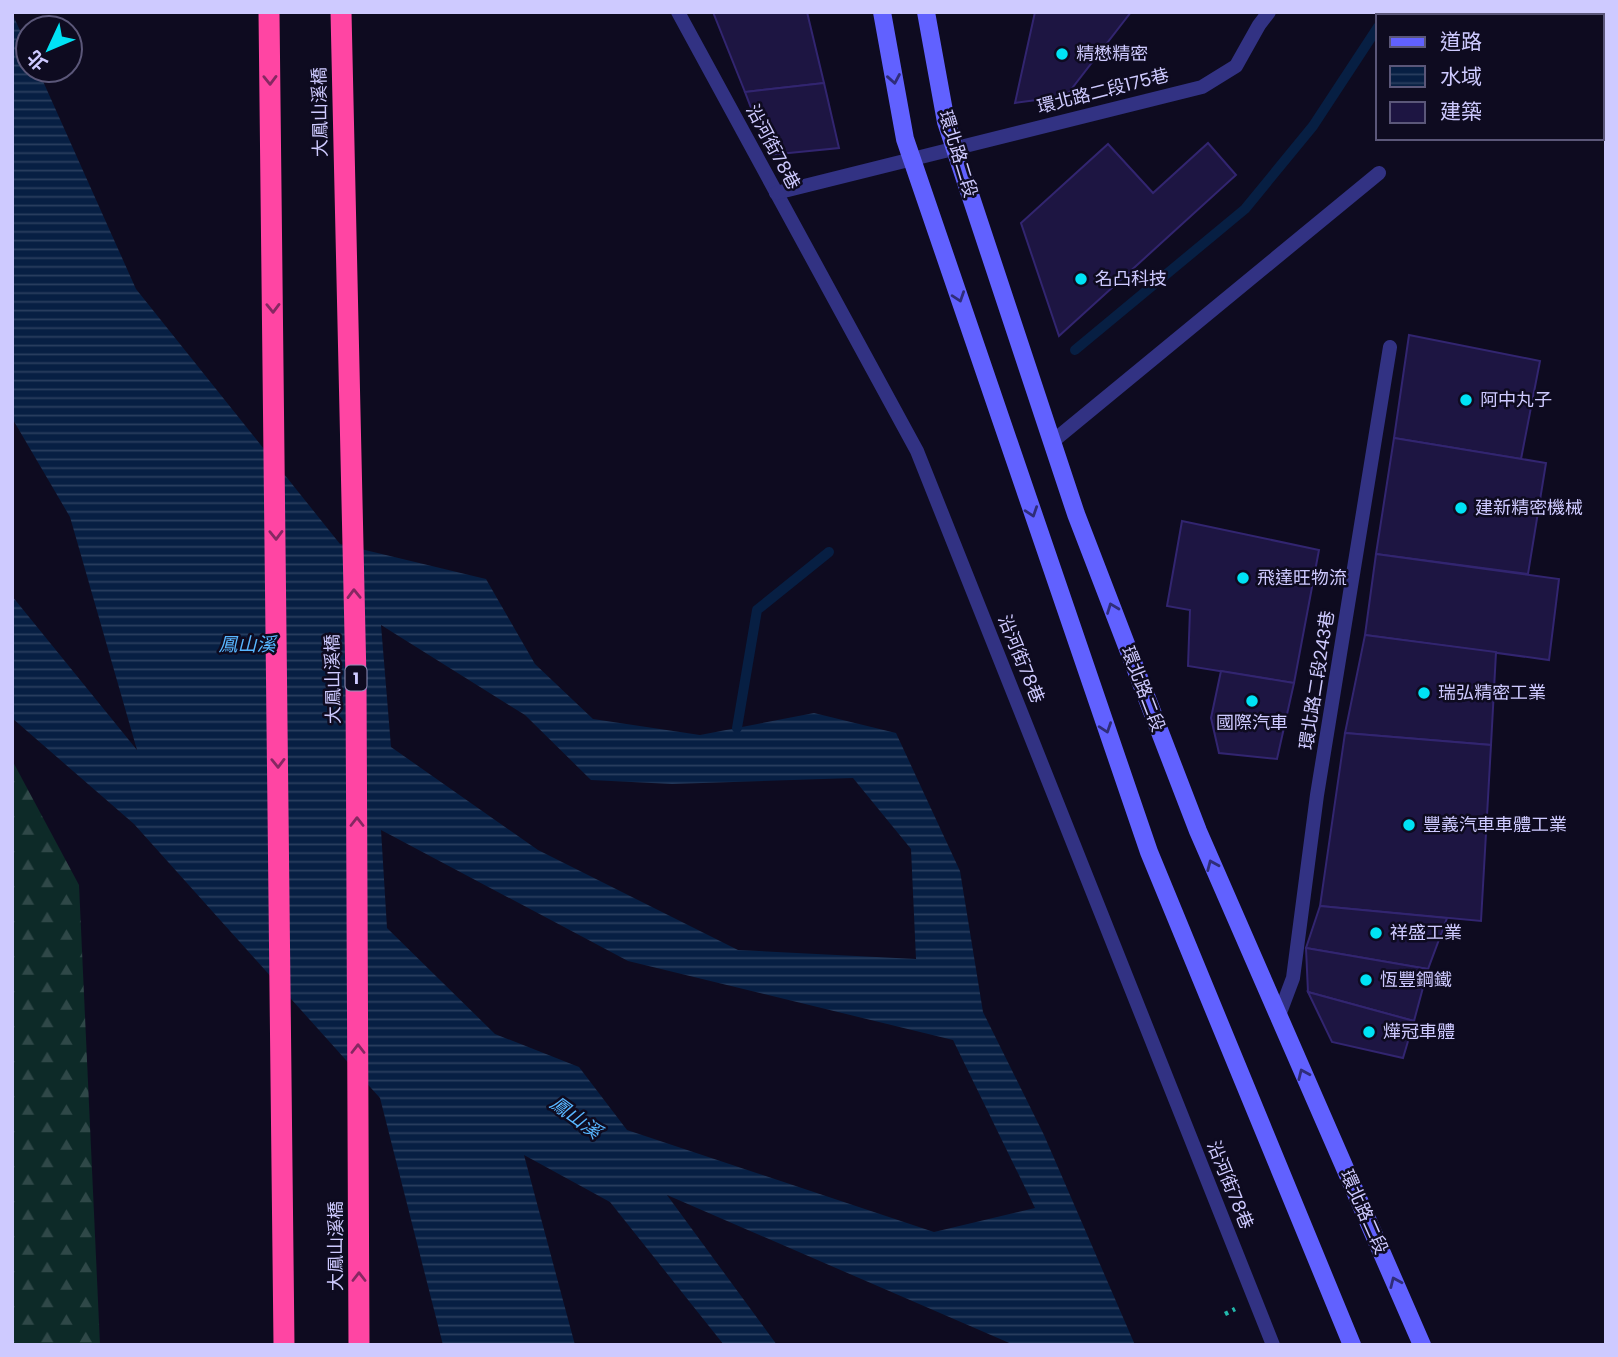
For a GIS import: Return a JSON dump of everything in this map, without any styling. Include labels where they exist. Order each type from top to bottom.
[{"type":"highway","points":[[269,12],[284,1345]]},
{"type":"highway","name":"大鳳山溪橋","points":[[341,12],[356,665],[359,1345]]},
{"type":"street","points":[[883,12],[905,139],[1149,852],[1352,1345]]},
{"type":"street","name":"環北路二段","points":[[926,12],[946,122],[1081,526],[1198,831],[1422,1345]]},
{"type":"lane","name":"沿河街78巷","points":[[678,12],[916,451],[1273,1345]]},
{"type":"lane","name":"環北路二段175巷","points":[[776,193],[1202,87],[1236,66],[1269,12]]},
{"type":"lane","points":[[1052,442],[1379,173]]},
{"type":"lane","name":"環北路二段243巷","points":[[1278,1018],[1293,978],[1317,795],[1390,347]]},
{"type":"green space","points":[[12,760],[79,885],[100,1345],[12,1345]]},
{"type":"water","name":"鳳山溪","points":[[12,13],[14,84],[44,84],[136,289],[340,544],[486,579],[535,664],[593,719],[700,735],[814,713],[896,733],[960,871],[983,1012],[1044,1135],[1135,1345],[1014,1345],[667,1195],[777,1345],[724,1345],[610,1202],[524,1155],[575,1345],[443,1345],[380,1098],[134,824],[12,718],[12,596],[137,750],[70,517],[12,418]],"holes":[[[381,625],[525,715],[591,780],[672,784],[853,778],[911,849],[916,959],[738,950],[538,850],[391,747]],[[381,830],[628,961],[953,1040],[1035,1208],[934,1232],[627,1130],[579,1067],[495,1034],[387,928]]]},
{"type":"building","points":[[713,12],[807,12],[824,83],[745,92]]},
{"type":"building","name":"精懋精密","points":[[1035,12],[1131,12],[1066,96],[1015,103]]},
{"type":"building","points":[[824,83],[839,148],[769,155],[745,92]]},
{"type":"building","name":"名凸科技","points":[[1208,143],[1236,175],[1059,336],[1021,223],[1108,144],[1153,193]]},
{"type":"building","name":"阿中丸子","points":[[1409,335],[1540,361],[1521,459],[1394,438]]},
{"type":"building","name":"建新精密機械","points":[[1394,438],[1546,463],[1528,574],[1376,554]]},
{"type":"building","name":"飛達旺物流","points":[[1182,521],[1319,550],[1294,683],[1188,666],[1190,610],[1167,606]]},
{"type":"building","points":[[1376,554],[1559,579],[1549,660],[1365,635]]},
{"type":"building","name":"瑞弘精密工業","points":[[1365,635],[1496,652],[1491,745],[1345,733]]},
{"type":"building","name":"國際汽車","points":[[1221,671],[1294,683],[1277,759],[1219,753],[1211,718]]},
{"type":"building","name":"豐義汽車車體工業","points":[[1345,733],[1491,745],[1481,921],[1320,906]]},
{"type":"building","name":"祥盛工業","points":[[1320,906],[1447,918],[1428,969],[1306,948]]},
{"type":"building","name":"恆豐鋼鐵","points":[[1306,948],[1428,969],[1414,1021],[1308,992]]},
{"type":"building","name":"燁冠車體","points":[[1308,992],[1414,1021],[1403,1058],[1332,1042]]},
{"type":"waterway","points":[[1075,350],[1245,209],[1313,126],[1376,30]]},
{"type":"waterway","points":[[737,728],[757,610],[829,552]]},
{"type":"place","name":"精懋精密","points":[[1062,54]]},
{"type":"place","name":"名凸科技","points":[[1081,279]]},
{"type":"place","name":"阿中丸子","points":[[1466,400]]},
{"type":"place","name":"建新精密機械","points":[[1461,508]]},
{"type":"place","name":"飛達旺物流","points":[[1243,578]]},
{"type":"place","name":"瑞弘精密工業","points":[[1424,693]]},
{"type":"place","name":"國際汽車","points":[[1252,701]]},
{"type":"place","name":"豐義汽車車體工業","points":[[1409,825]]},
{"type":"place","name":"祥盛工業","points":[[1376,933]]},
{"type":"place","name":"恆豐鋼鐵","points":[[1366,980]]},
{"type":"place","name":"燁冠車體","points":[[1369,1032]]}]
